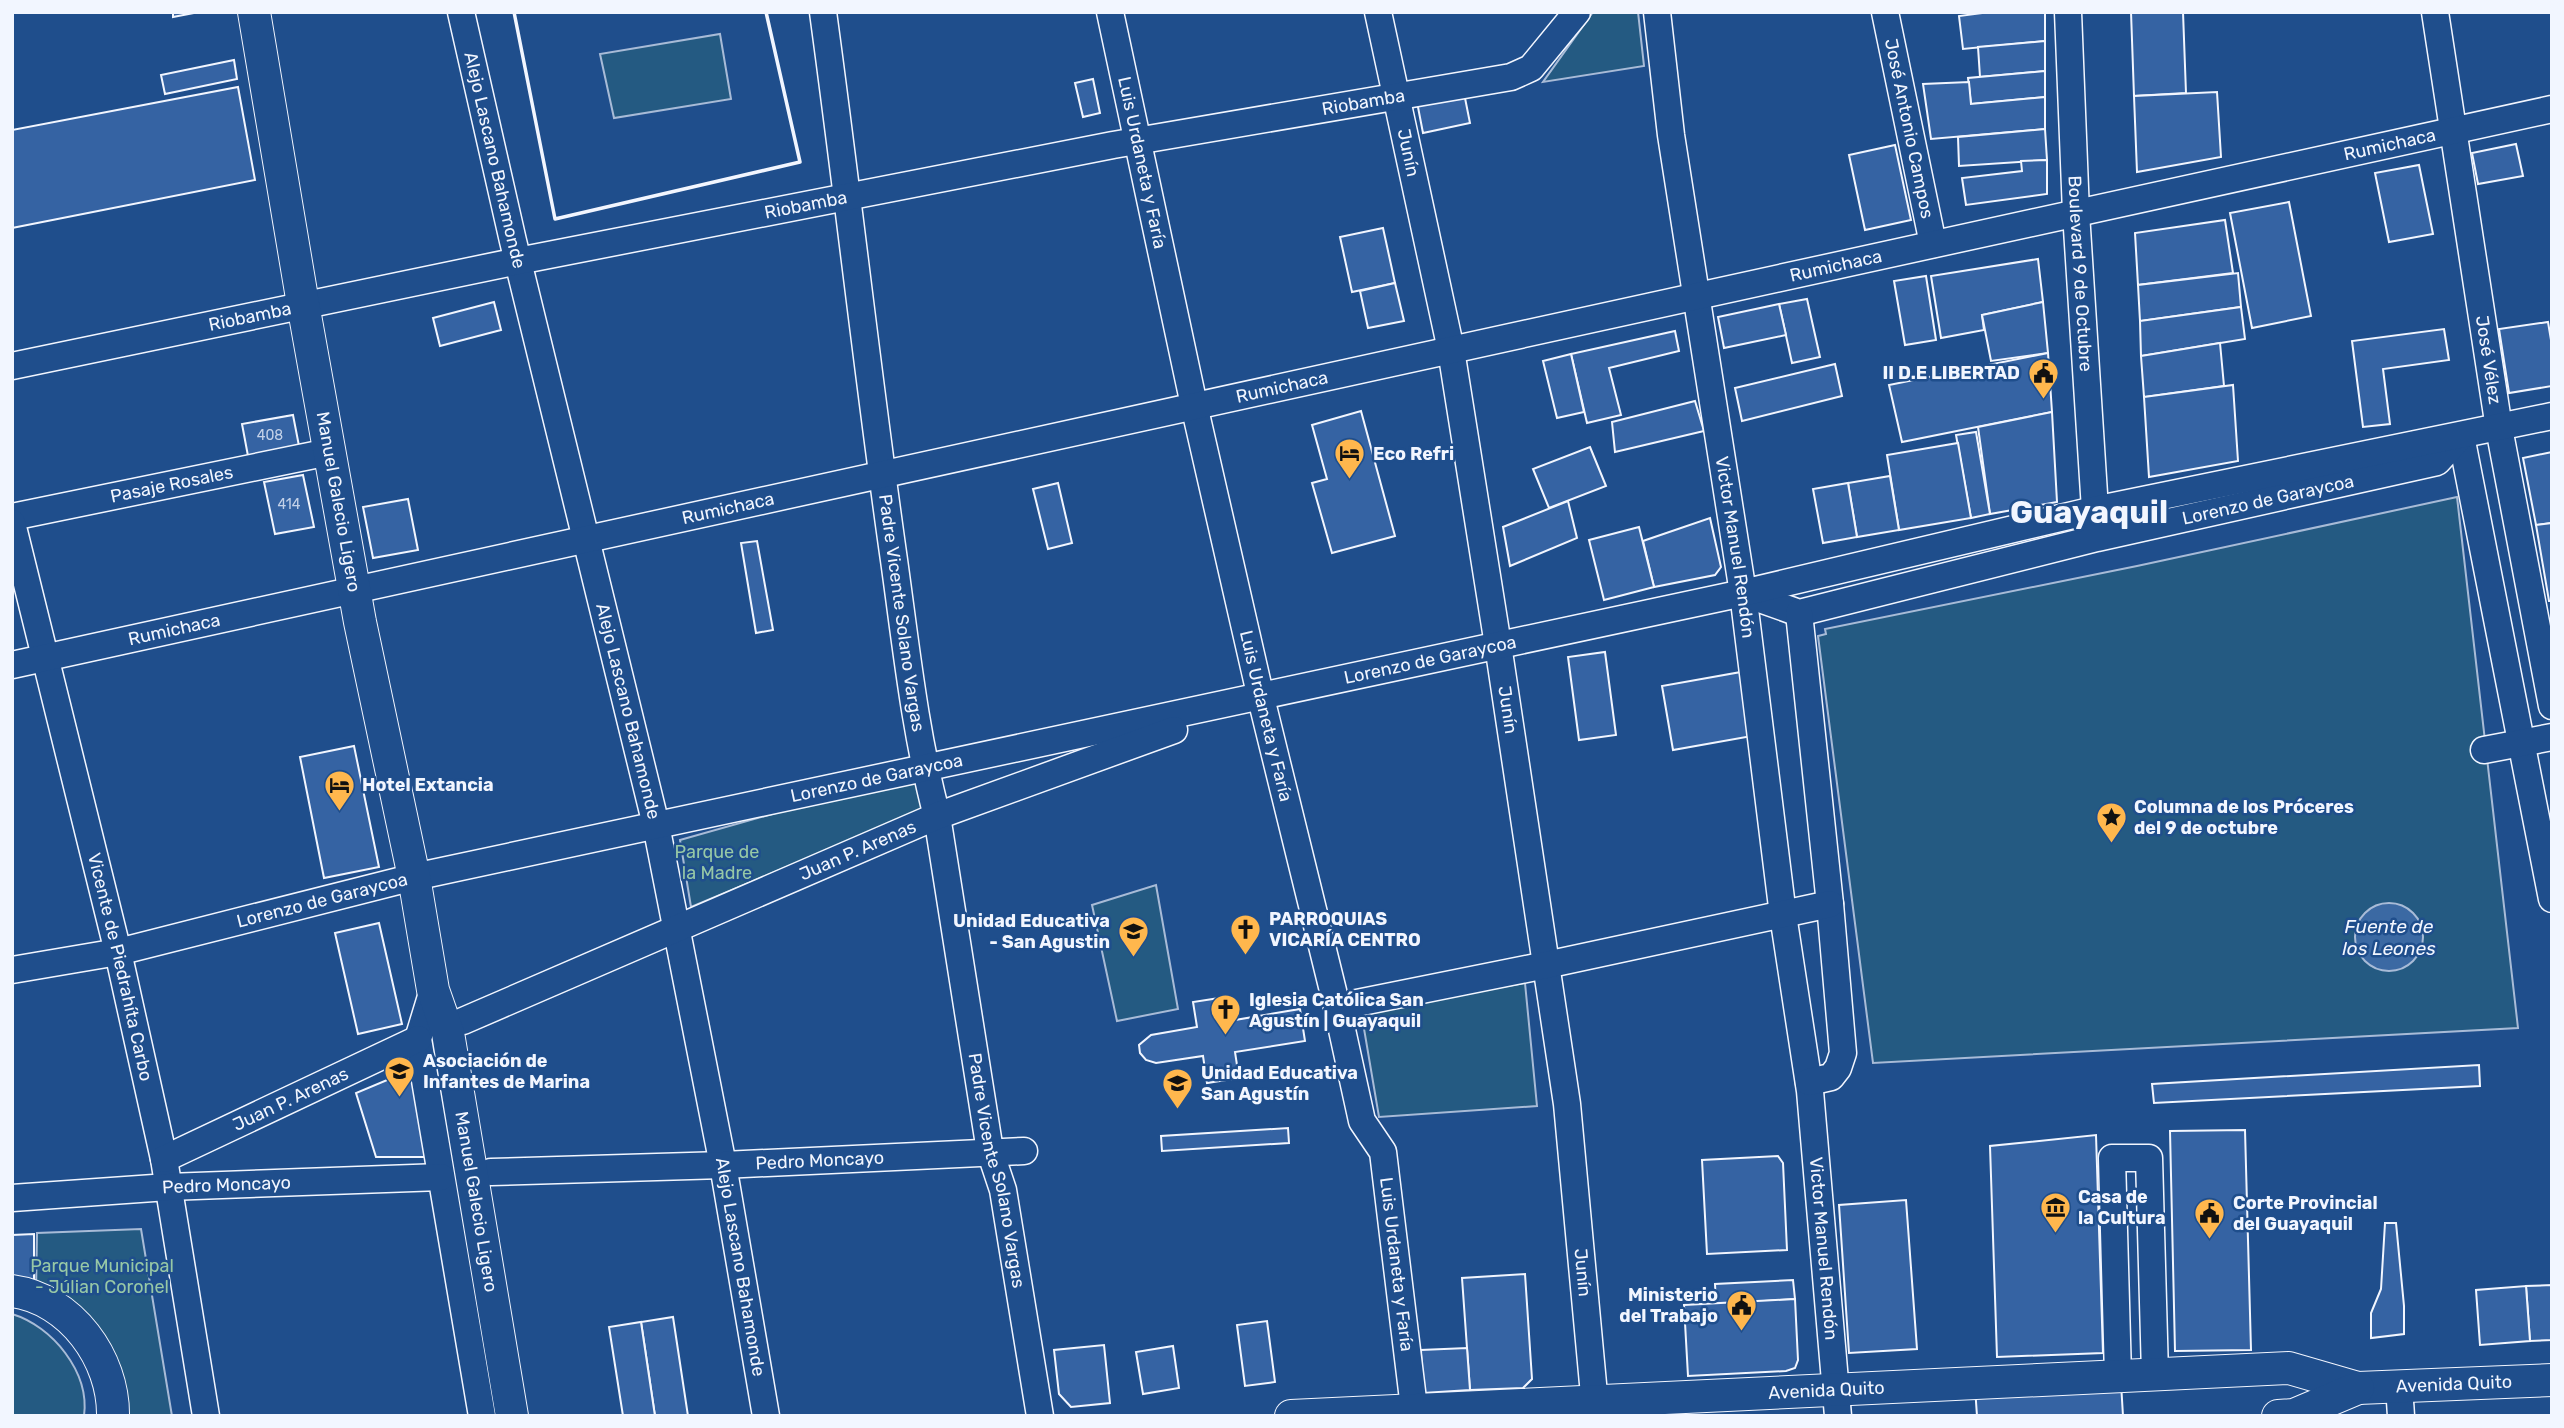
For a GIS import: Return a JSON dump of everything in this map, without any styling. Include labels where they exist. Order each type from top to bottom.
[{"type":"main road","name":"Manuel Galecio Ligero","points":[[254,12],[354,589],[414,877],[433,990],[448,1033],[512,1416]]},
{"type":"main road","points":[[12,1291],[38,1298],[55,1308],[88,1338],[108,1376],[113,1416]]},
{"type":"main road","name":"Avenida Quito","points":[[1291,1416],[1837,1402],[2118,1376],[2289,1368],[2400,1401],[2552,1380]]},
{"type":"main road","name":"Avenida Quito","points":[[2278,1416],[2294,1415],[2358,1388]]},
{"type":"street","name":"Alejo Lascano Bahamonde","points":[[461,12],[584,539],[656,825],[723,1165],[766,1416]]},
{"type":"street","name":"Padre Vicente Solano Vargas","points":[[822,12],[882,473],[924,767],[937,816],[990,1151],[1003,1190],[1040,1416]]},
{"type":"street","name":"Luis Urdaneta y Faría","points":[[1110,12],[1194,405],[1362,1121],[1383,1152],[1415,1413]]},
{"type":"street","name":"Junín","points":[[1378,12],[1451,350],[1498,645],[1571,1138],[1596,1408]]},
{"type":"street","name":"Riobamba","points":[[12,366],[303,304],[1137,141],[1511,77],[1531,68],[1577,12]]},
{"type":"street","name":"Victor Manuel Rendón","points":[[1657,12],[1671,135],[1743,593],[1783,915],[1809,1082],[1837,1402]]},
{"type":"street","name":"José Antonio Campos","points":[[1885,12],[1933,244]]},
{"type":"street","name":"Boulevard 9 de Octubre","points":[[2067,12],[2076,213],[2097,538]]},
{"type":"street","name":"José Vélez","points":[[2435,12],[2499,428],[2552,706]]},
{"type":"street","name":"Rumichaca","points":[[12,664],[2552,109]]},
{"type":"street","name":"Lorenzo de Garaycoa","points":[[12,970],[118,952],[414,877],[1743,593],[2094,510],[2552,416]]},
{"type":"street","name":"Lorenzo de Garaycoa","points":[[1799,613],[2097,538],[2437,462],[2460,436]]},
{"type":"street","points":[[2460,436],[2552,899]]},
{"type":"street","name":"Pasaje Rosales","points":[[12,517],[329,452]]},
{"type":"street","name":"Vicente de Piedrahíta Carbo","points":[[12,523],[118,952],[164,1159],[206,1416]]},
{"type":"street","points":[[1743,593],[1799,613],[1843,1053],[1838,1068],[1831,1077],[1809,1082]]},
{"type":"street","name":"Juan P. Arenas","points":[[463,1021],[937,816],[1261,698]]},
{"type":"street","points":[[2484,750],[2552,737]]},
{"type":"street","points":[[1337,1007],[1830,904]]},
{"type":"street","name":"Manuel Galecio Ligero","points":[[433,990],[418,1039],[482,1416]]},
{"type":"street","name":"Juan P. Arenas","points":[[164,1159],[418,1039]]},
{"type":"street","name":"Pedro Moncayo","points":[[491,1172],[723,1165],[1024,1151]]},
{"type":"street","points":[[2118,1376],[2112,1158],[2149,1158],[2155,1374]]},
{"type":"street","name":"Pedro Moncayo","points":[[12,1198],[168,1187],[441,1177]]},
{"type":"green space","points":[[1593,12],[1638,12],[1644,66],[1543,82]]},
{"type":"green space","points":[[720,34],[731,99],[614,118],[600,54]]},
{"type":"green space","points":[[2457,497],[2518,1028],[1873,1063],[1818,636],[1826,634],[1825,629],[2137,566]]},
{"type":"green space","name":"Parque de la Madre","points":[[914,774],[923,810],[691,907],[680,840]]},
{"type":"green space","points":[[1156,885],[1178,1009],[1117,1021],[1092,905]]},
{"type":"green space","points":[[1525,983],[1537,1106],[1379,1117],[1361,1011]]},
{"type":"green space","name":"Parque Municipal - Júlian Coronel","points":[[141,1229],[172,1416],[124,1416],[36,1292],[37,1233]]},
{"type":"green space","points":[[12,1314],[41,1329],[65,1353],[81,1383],[84,1416],[12,1416]]},
{"type":"water","name":"Fuente de los Leones","points":[[2396,903],[2417,918],[2423,930],[2421,950],[2413,961],[2396,971],[2382,971],[2365,961],[2357,950],[2355,930],[2365,913],[2376,905]]},
{"type":"building","points":[[173,12],[199,12],[173,17]]},
{"type":"building","points":[[1990,12],[2045,12],[2045,41],[1963,49],[1959,16]]},
{"type":"building","points":[[2131,12],[2183,12],[2186,93],[2134,96]]},
{"type":"building","points":[[2045,41],[2045,71],[1980,77],[1978,47]]},
{"type":"building","points":[[234,60],[237,79],[165,94],[161,75]]},
{"type":"building","points":[[2045,71],[2045,97],[1971,104],[1968,78]]},
{"type":"building","points":[[1093,79],[1100,113],[1083,117],[1075,83]]},
{"type":"building","points":[[1969,82],[1971,104],[2045,97],[2045,129],[1931,139],[1923,84]]},
{"type":"building","points":[[238,87],[255,180],[12,228],[12,130]]},
{"type":"building","points":[[2217,92],[2221,157],[2137,172],[2134,96]]},
{"type":"building","points":[[1464,93],[1470,123],[1423,133],[1417,102]]},
{"type":"building","points":[[2045,129],[2047,160],[1959,166],[1958,137]]},
{"type":"building","points":[[2516,144],[2523,176],[2478,184],[2472,153]]},
{"type":"building","points":[[1895,145],[1911,220],[1865,230],[1849,155]]},
{"type":"building","points":[[2047,160],[2047,194],[1966,205],[1962,178],[2022,171],[2021,161]]},
{"type":"building","points":[[2419,165],[2433,234],[2389,242],[2375,173]]},
{"type":"building","points":[[2289,202],[2311,316],[2252,328],[2230,213]]},
{"type":"building","points":[[2225,220],[2233,273],[2138,285],[2135,233]]},
{"type":"building","points":[[1383,228],[1395,283],[1352,292],[1340,237]]},
{"type":"building","points":[[2038,259],[2043,302],[1982,315],[1984,330],[1941,338],[1931,276]]},
{"type":"building","points":[[2238,273],[2241,307],[2140,321],[2138,285]]},
{"type":"building","points":[[1926,276],[1936,340],[1905,345],[1894,281]]},
{"type":"building","points":[[1395,283],[1404,321],[1368,328],[1360,291]]},
{"type":"building","points":[[1807,299],[1820,357],[1792,363],[1779,304]]},
{"type":"building","points":[[494,302],[501,330],[440,346],[433,318]]},
{"type":"building","points":[[2043,302],[2048,353],[1991,361],[1982,315]]},
{"type":"building","points":[[1779,304],[1786,335],[1724,348],[1718,317]]},
{"type":"building","points":[[2241,307],[2245,339],[2141,356],[2140,321]]},
{"type":"building","points":[[2548,322],[2552,346],[2552,386],[2509,393],[2499,329]]},
{"type":"building","points":[[2444,329],[2449,360],[2383,369],[2390,424],[2363,427],[2352,341]]},
{"type":"building","points":[[1675,331],[1679,351],[1609,368],[1621,415],[1587,423],[1571,354]]},
{"type":"building","points":[[2220,343],[2224,386],[2144,397],[2141,356]]},
{"type":"building","points":[[2048,353],[2052,412],[1902,442],[1889,385]]},
{"type":"building","points":[[1571,354],[1584,412],[1557,418],[1543,361]]},
{"type":"building","points":[[1835,364],[1842,396],[1742,421],[1735,388]]},
{"type":"building","points":[[2233,385],[2238,461],[2149,477],[2144,397]]},
{"type":"building","points":[[1695,401],[1704,431],[1615,452],[1612,422]]},
{"type":"building","name":"Eco Refri","points":[[1361,411],[1395,536],[1332,553],[1312,483],[1327,479],[1312,425]]},
{"type":"building","points":[[2052,412],[2057,502],[1990,514],[1978,427]]},
{"type":"building","points":[[293,415],[299,446],[248,456],[242,424]]},
{"type":"building","points":[[1976,432],[1990,514],[1971,518],[1956,435]]},
{"type":"building","points":[[1958,443],[1971,518],[1899,530],[1887,455]]},
{"type":"building","points":[[1590,447],[1606,486],[1549,508],[1533,469]]},
{"type":"building","points":[[2552,452],[2552,523],[2536,525],[2523,458]]},
{"type":"building","points":[[303,475],[314,527],[275,534],[264,482]]},
{"type":"building","points":[[1890,476],[1899,530],[1857,537],[1848,483]]},
{"type":"building","points":[[1058,483],[1072,543],[1048,549],[1033,489]]},
{"type":"building","points":[[1848,483],[1857,537],[1823,543],[1813,489]]},
{"type":"building","points":[[408,499],[418,550],[373,558],[363,507]]},
{"type":"building","points":[[1568,501],[1577,538],[1510,566],[1503,527]]},
{"type":"building","points":[[1710,518],[1721,567],[1715,575],[1654,587],[1643,541]]},
{"type":"building","points":[[2552,523],[2552,601],[2549,601],[2536,525]]},
{"type":"building","points":[[1639,527],[1654,587],[1604,600],[1589,540]]},
{"type":"building","points":[[757,541],[773,630],[756,633],[741,543]]},
{"type":"building","points":[[1605,652],[1616,735],[1579,740],[1568,657]]},
{"type":"building","points":[[1741,672],[1752,736],[1673,750],[1662,686]]},
{"type":"building","name":"Hotel Extancia","points":[[354,746],[379,867],[324,878],[300,757]]},
{"type":"building","points":[[379,923],[402,1024],[358,1034],[335,933]]},
{"type":"building","name":"Iglesia Católica San Agustín | Guayaquil","points":[[1226,997],[1229,1021],[1300,1009],[1305,1041],[1235,1052],[1239,1078],[1207,1083],[1203,1056],[1156,1063],[1146,1060],[1140,1053],[1139,1045],[1151,1035],[1197,1027],[1193,1002]]},
{"type":"building","points":[[2479,1065],[2480,1086],[2154,1103],[2152,1084]]},
{"type":"building","points":[[411,1070],[426,1157],[376,1157],[356,1093]]},
{"type":"building","points":[[1288,1128],[1289,1143],[1162,1151],[1161,1136]]},
{"type":"building","name":"Corte Provincial del Guayaquil","points":[[2245,1130],[2251,1350],[2175,1351],[2170,1131]]},
{"type":"building","name":"Casa de la Cultura","points":[[2096,1135],[2103,1353],[1997,1357],[1990,1146]]},
{"type":"building","points":[[1778,1156],[1783,1163],[1787,1250],[1707,1254],[1702,1160]]},
{"type":"building","points":[[1906,1200],[1917,1349],[1849,1353],[1839,1205]]},
{"type":"building","points":[[2385,1223],[2396,1223],[2404,1334],[2371,1338],[2371,1313],[2381,1289]]},
{"type":"building","points":[[34,1234],[34,1289],[12,1285],[12,1235]]},
{"type":"building","points":[[1525,1274],[1532,1379],[1523,1388],[1470,1390],[1462,1278]]},
{"type":"building","points":[[1793,1280],[1795,1299],[1716,1304],[1715,1284]]},
{"type":"building","points":[[2552,1285],[2552,1340],[2530,1341],[2526,1286]]},
{"type":"building","points":[[2526,1286],[2530,1341],[2480,1345],[2476,1290]]},
{"type":"building","name":"Ministerio del Trabajo","points":[[1795,1299],[1798,1360],[1795,1368],[1786,1371],[1688,1376],[1684,1305]]},
{"type":"building","points":[[673,1317],[688,1416],[655,1416],[641,1322]]},
{"type":"building","points":[[1267,1321],[1275,1382],[1245,1386],[1237,1325]]},
{"type":"building","points":[[641,1322],[655,1416],[623,1416],[609,1327]]},
{"type":"building","points":[[1104,1345],[1110,1403],[1071,1407],[1059,1394],[1054,1350]]},
{"type":"building","points":[[1173,1346],[1179,1388],[1143,1394],[1136,1352]]},
{"type":"building","points":[[1467,1348],[1470,1390],[1423,1393],[1421,1350]]},
{"type":"building","points":[[1974,1373],[2121,1383],[2123,1416],[1977,1416]]},
{"type":"wall","points":[[514,12],[555,219],[800,162],[766,12]]},
{"type":"place","name":"II D.E LIBERTAD","points":[[2043,400]]},
{"type":"place","name":"Eco Refri","points":[[1350,481]]},
{"type":"place","name":"Hotel Extancia","points":[[339,812]]},
{"type":"place","name":"Columna de los Próceres del 9 de octubre","points":[[2111,844]]},
{"type":"place","name":"PARROQUIAS VICARÍA CENTRO","points":[[1246,956]]},
{"type":"place","name":"Unidad Educativa - San Agustin","points":[[1133,958]]},
{"type":"place","name":"Iglesia Católica San Agustín | Guayaquil","points":[[1226,1037]]},
{"type":"place","name":"Asociación de Infantes de Marina","points":[[400,1098]]},
{"type":"place","name":"Unidad Educativa San Agustín","points":[[1178,1110]]},
{"type":"place","name":"Casa de la Cultura","points":[[2055,1234]]},
{"type":"place","name":"Corte Provincial del Guayaquil","points":[[2210,1240]]},
{"type":"place","name":"Ministerio del Trabajo","points":[[1741,1332]]},
{"type":"district","name":"Guayaquil","points":[[2089,512]]}]
